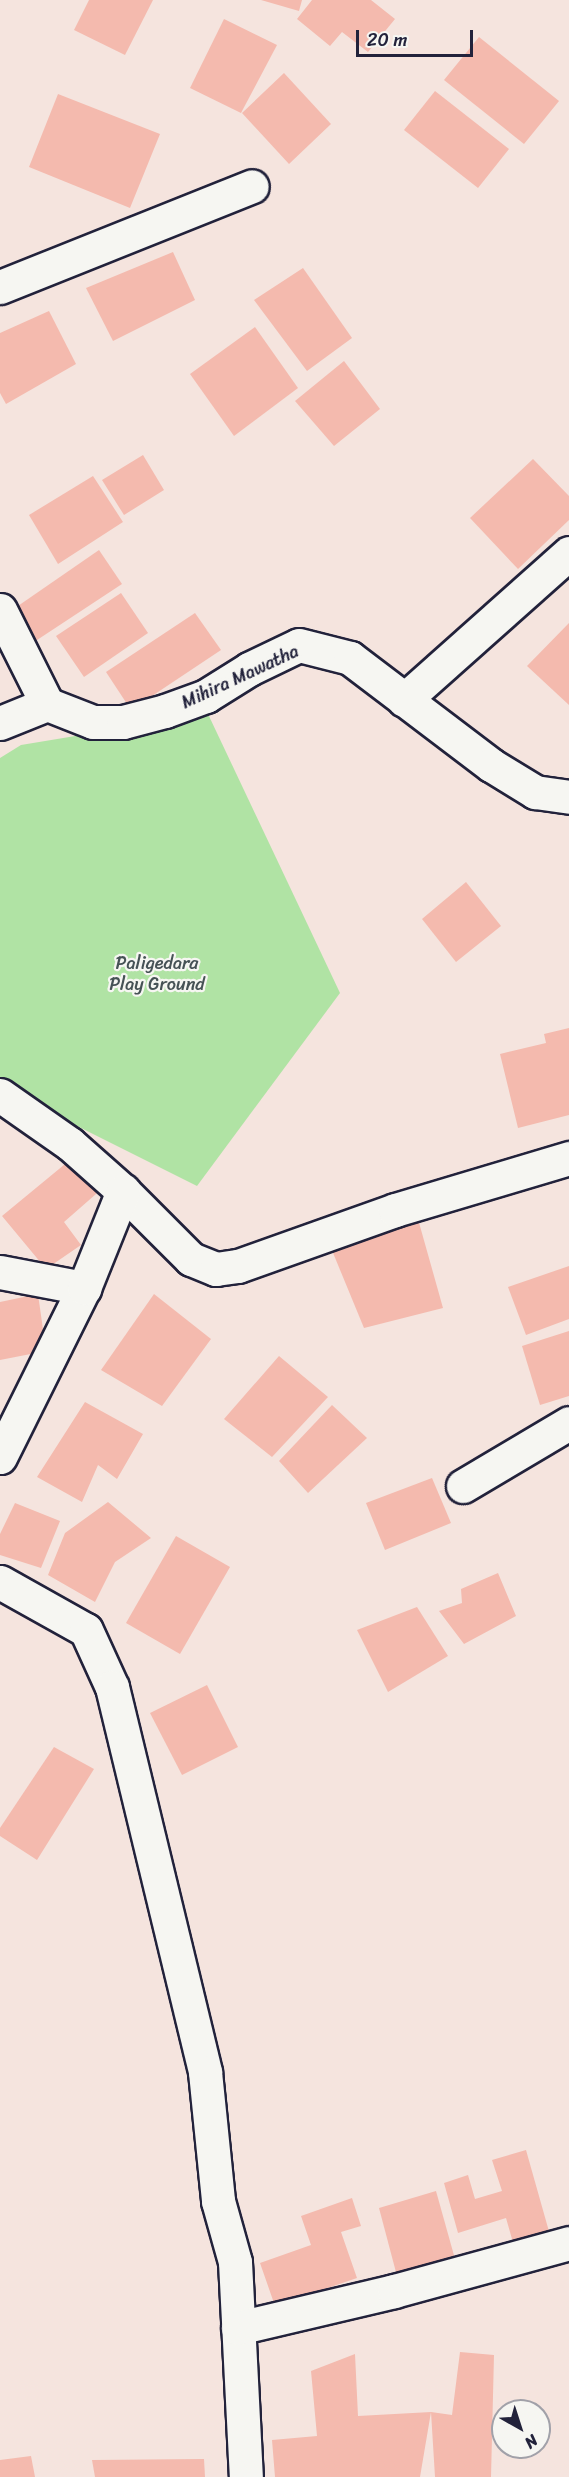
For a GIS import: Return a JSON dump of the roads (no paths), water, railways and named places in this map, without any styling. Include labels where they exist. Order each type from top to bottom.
[{"type":"street","points":[[0,287],[252,186]]},
{"type":"street","points":[[404,700],[569,553]]},
{"type":"street","points":[[0,610],[47,704],[0,723]]},
{"type":"street","name":"Mihira Mawatha","points":[[47,704],[93,722],[123,722],[165,711],[206,696],[249,669],[299,645],[350,657],[491,765],[535,792],[569,797]]},
{"type":"street","points":[[0,1095],[70,1144],[123,1191],[191,1259],[216,1269],[238,1266],[395,1210],[569,1158]]},
{"type":"street","points":[[0,1457],[84,1288],[123,1191]]},
{"type":"street","points":[[0,1272],[84,1288]]},
{"type":"street","points":[[463,1486],[569,1423]]},
{"type":"street","points":[[0,1582],[86,1630],[112,1687],[205,2072],[218,2201],[235,2262],[246,2477]]},
{"type":"street","points":[[238,2328],[394,2291],[569,2243]]},
{"type":"park label","name":"Paligedara Play Ground","points":[[157,974]]}]
